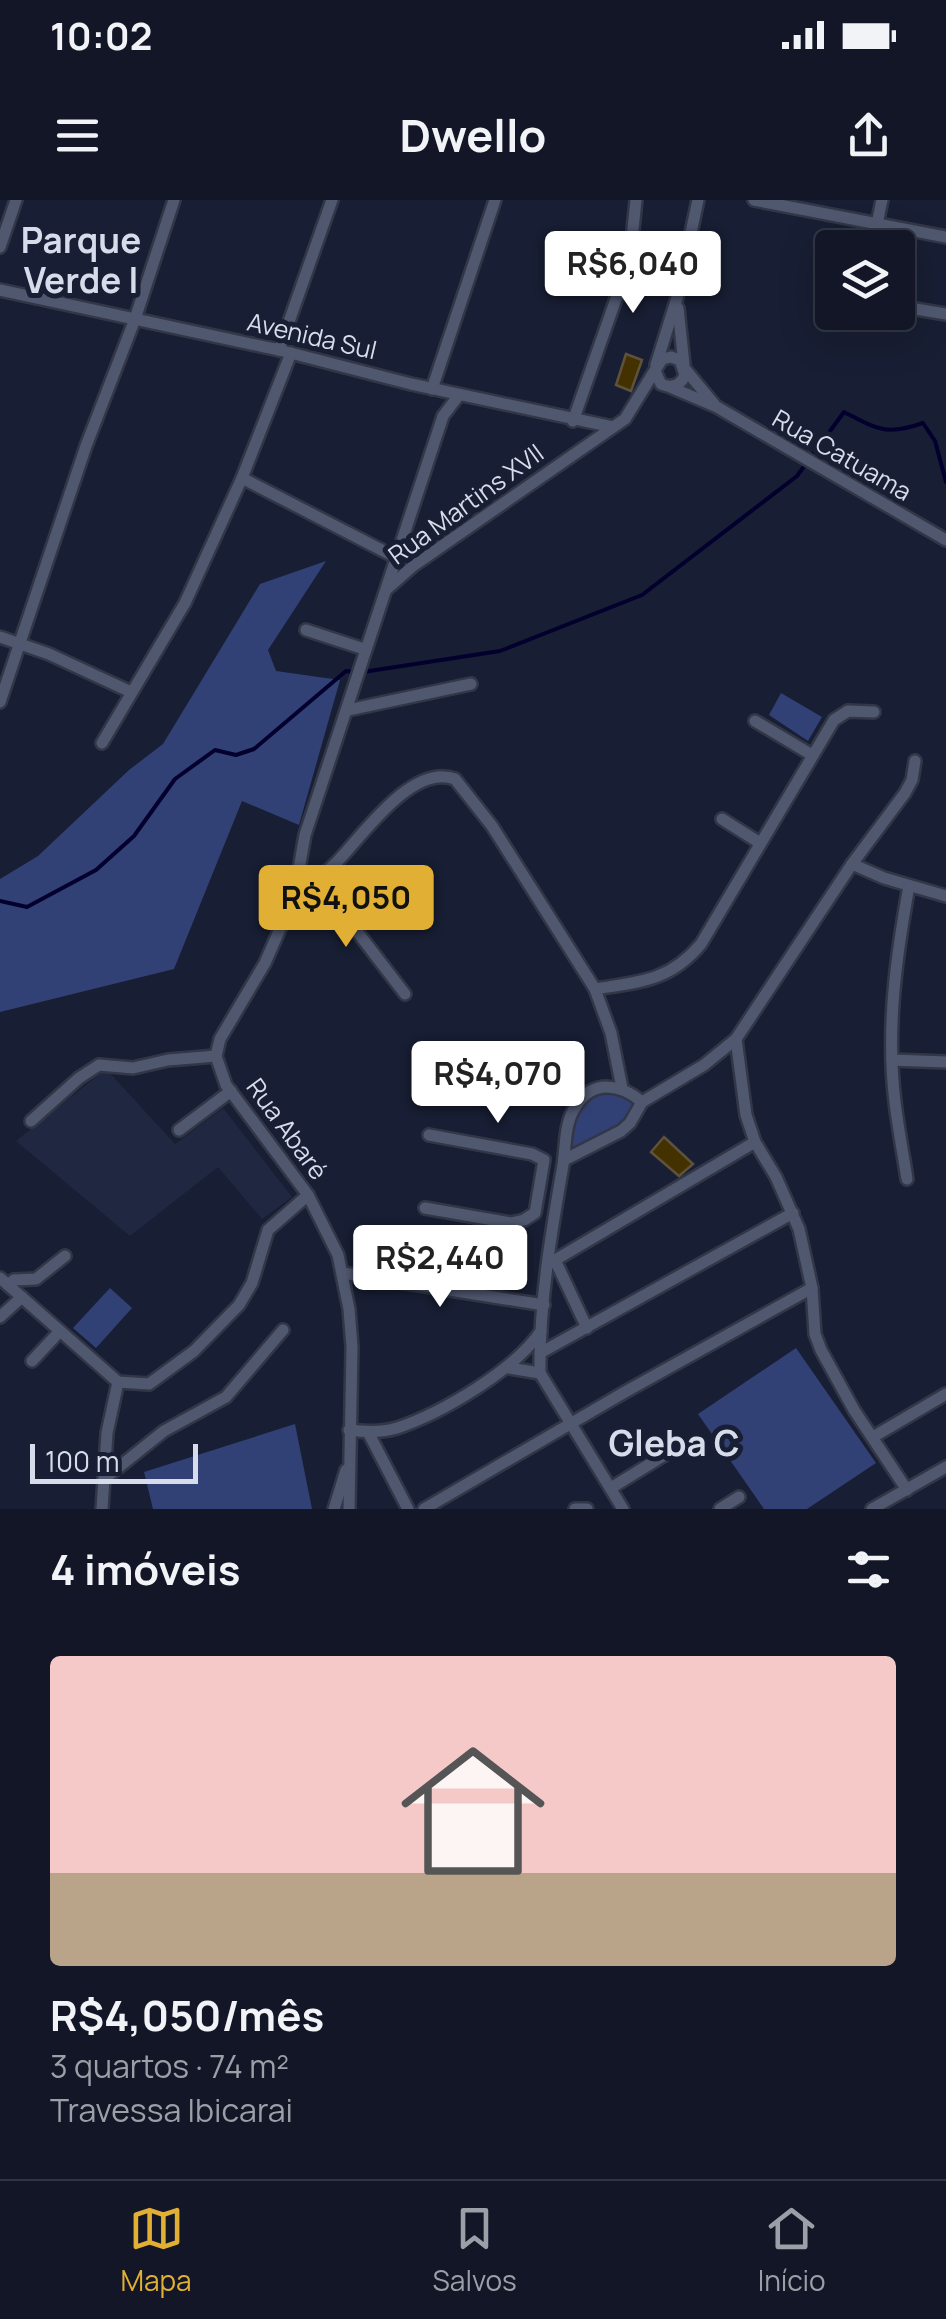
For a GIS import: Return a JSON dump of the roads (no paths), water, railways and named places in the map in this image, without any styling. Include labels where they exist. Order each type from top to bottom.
[{"type":"street","points":[[0,247],[16,200]]},
{"type":"street","points":[[0,702],[174,200]]},
{"type":"street","points":[[102,743],[185,603],[242,478],[332,200]]},
{"type":"street","points":[[443,416],[437,390],[495,200]]},
{"type":"street","points":[[574,421],[630,259],[636,200]]},
{"type":"street","points":[[684,367],[671,357],[662,359],[656,369],[658,380],[668,386],[684,380],[684,367],[678,298],[698,200]]},
{"type":"street","points":[[754,200],[946,236]]},
{"type":"street","points":[[876,230],[882,200]]},
{"type":"street","name":"Avenida Sul","points":[[0,290],[613,427]]},
{"type":"street","name":"Rua Martins XVII","points":[[294,897],[305,835],[384,592],[414,566],[626,418],[656,369],[678,298]]},
{"type":"street","points":[[915,309],[946,314]]},
{"type":"street","name":"Rua Catuama","points":[[684,367],[716,407]]},
{"type":"street","name":"Rua Martins XVII","points":[[637,404],[668,386]]},
{"type":"street","name":"Rua Catuama","points":[[668,386],[716,407],[946,540]]},
{"type":"street","points":[[384,592],[443,416],[458,395]]},
{"type":"street","points":[[242,478],[414,566]]},
{"type":"street","points":[[306,630],[363,652]]},
{"type":"street","points":[[0,637],[21,642],[131,692]]},
{"type":"street","points":[[348,710],[471,684]]},
{"type":"street","points":[[595,989],[658,978],[683,964],[701,944],[841,713],[857,709],[874,712]]},
{"type":"street","points":[[755,720],[812,756]]},
{"type":"street","points":[[564,1160],[622,1131],[642,1102],[704,1065],[736,1039],[852,864],[909,787],[916,762]]},
{"type":"street","points":[[31,1120],[99,1065],[133,1068],[216,1056],[220,1039],[265,963],[294,897],[313,884],[405,792],[426,780],[449,776],[474,800],[595,989],[611,1033],[622,1088]]},
{"type":"street","points":[[722,819],[760,843]]},
{"type":"street","points":[[852,864],[946,896]]},
{"type":"street","points":[[313,884],[359,934],[405,994]]},
{"type":"street","points":[[908,1179],[892,1060],[894,990],[909,886]]},
{"type":"street","points":[[736,1039],[746,1115],[754,1142],[793,1213],[812,1288],[815,1334],[821,1350],[838,1384],[907,1490]]},
{"type":"street","name":"Rua Abaré","points":[[216,1056],[231,1091],[327,1228],[343,1273],[352,1347],[349,1509]]},
{"type":"street","points":[[892,1060],[946,1062]]},
{"type":"street","points":[[623,1509],[540,1374],[541,1331],[568,1124],[578,1102],[599,1088],[622,1088],[642,1102]]},
{"type":"street","points":[[179,1130],[231,1091]]},
{"type":"street","points":[[425,1208],[519,1222],[534,1215],[544,1160],[428,1134]]},
{"type":"street","points":[[553,1261],[754,1142]]},
{"type":"street","points":[[538,1192],[558,1194]]},
{"type":"street","points":[[4,1281],[118,1382],[142,1385],[157,1380],[208,1339],[246,1294],[268,1230],[308,1196]]},
{"type":"street","points":[[540,1353],[793,1213]]},
{"type":"street","points":[[4,1281],[36,1280],[65,1256]]},
{"type":"street","points":[[553,1261],[587,1328]]},
{"type":"street","points":[[343,1273],[544,1306]]},
{"type":"street","points":[[424,1509],[812,1288]]},
{"type":"street","points":[[0,1317],[22,1297]]},
{"type":"street","points":[[104,1480],[164,1431],[226,1397],[283,1330]]},
{"type":"street","points":[[32,1360],[60,1331]]},
{"type":"street","points":[[349,1430],[384,1431],[412,1421],[509,1368],[541,1331]]},
{"type":"street","points":[[509,1368],[540,1374]]},
{"type":"street","points":[[102,1509],[109,1414],[118,1382]]},
{"type":"street","points":[[873,1437],[946,1394]]},
{"type":"street","points":[[368,1432],[408,1509]]},
{"type":"street","points":[[610,1488],[684,1443]]},
{"type":"street","name":"Rua Abaré","points":[[334,1509],[349,1461]]},
{"type":"street","points":[[872,1509],[946,1466]]},
{"type":"street","points":[[720,1509],[739,1497]]},
{"type":"street","points":[[575,1509],[587,1509]]},
{"type":"waterway","points":[[363,672],[500,651],[642,595],[797,476],[844,412],[882,429],[923,423],[935,441],[946,482]]},
{"type":"waterway","points":[[0,901],[27,907],[96,870],[134,836],[175,779],[215,750],[236,755],[254,749],[346,671],[354,672]]},
{"type":"district","name":"Parque Verde I","points":[[81,261]]},
{"type":"district","name":"Gleba C","points":[[674,1444]]}]
